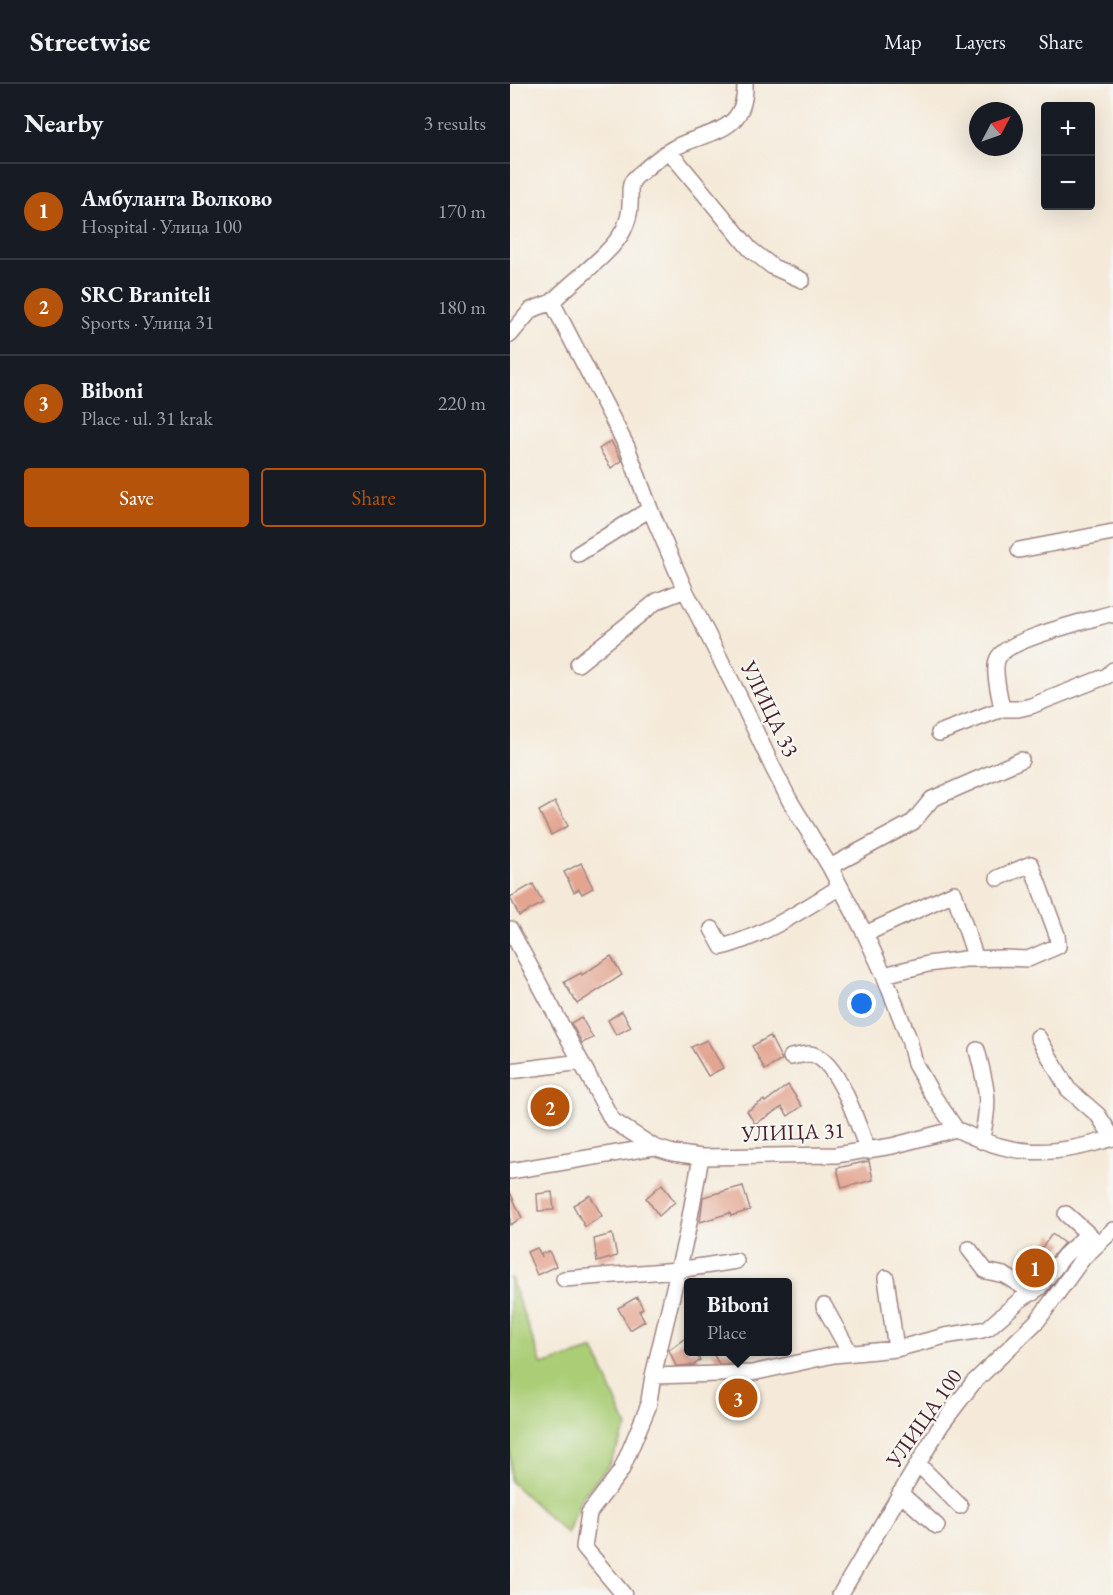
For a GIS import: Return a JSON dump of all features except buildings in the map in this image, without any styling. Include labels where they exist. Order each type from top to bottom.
[{"type":"street","points":[[510,335],[531,310],[552,302],[616,242],[627,221],[631,183],[634,178],[669,151],[726,127],[740,110],[746,95],[746,84]]},
{"type":"street","points":[[669,151],[750,249],[773,267],[802,280]]},
{"type":"street","name":"УЛИЦА 33","points":[[552,302],[627,447],[650,509],[685,590],[790,801],[830,867],[865,934],[909,1039],[915,1064],[956,1129]]},
{"type":"street","points":[[578,554],[650,509]]},
{"type":"street","points":[[1019,550],[1113,532]]},
{"type":"street","points":[[578,664],[657,600],[685,590]]},
{"type":"street","points":[[1002,709],[996,669],[998,658],[1005,649],[1025,640],[1113,613],[1113,615]]},
{"type":"street","points":[[939,733],[1002,709],[1031,706],[1107,676],[1113,670]]},
{"type":"street","points":[[830,867],[913,822],[932,800],[1021,759]]},
{"type":"street","points":[[884,975],[928,964],[976,959],[1028,959],[1058,946],[1057,934],[1031,864],[998,878]]},
{"type":"street","points":[[712,929],[722,947],[740,942],[775,927],[840,887]]},
{"type":"street","points":[[865,934],[954,893],[976,959]]},
{"type":"street","name":"УЛИЦА 31","points":[[510,929],[612,1120],[654,1147],[673,1153],[701,1157],[836,1155],[868,1151],[956,1129]]},
{"type":"street","points":[[956,1129],[981,1142],[1029,1153],[1085,1147],[1113,1138],[1098,1115],[1068,1089],[1038,1037]]},
{"type":"street","points":[[977,1050],[988,1092],[986,1120],[981,1142]]},
{"type":"street","points":[[791,1057],[811,1054],[825,1062],[844,1090],[868,1151]]},
{"type":"street","points":[[510,1071],[581,1062]]},
{"type":"street","points":[[510,1171],[654,1147]]},
{"type":"street","points":[[624,1595],[584,1546],[589,1513],[621,1471],[648,1407],[652,1376],[678,1270],[701,1157]]},
{"type":"street","points":[[652,1376],[752,1373],[850,1353],[873,1353],[896,1349],[988,1328],[1044,1283],[1064,1256],[1094,1238],[1066,1214]]},
{"type":"street","name":"УЛИЦА 100","points":[[840,1595],[941,1425],[967,1390],[1038,1320],[1083,1258],[1094,1238],[1113,1230]]},
{"type":"street","points":[[969,1249],[986,1271],[1004,1275],[1033,1293]]},
{"type":"street","points":[[564,1279],[678,1270],[736,1262]]},
{"type":"street","points":[[886,1278],[896,1349]]},
{"type":"street","points":[[824,1306],[850,1353]]},
{"type":"street","points":[[918,1464],[960,1506]]},
{"type":"street","points":[[900,1493],[937,1526]]},
{"type":"green space","points":[[510,1277],[542,1365],[594,1349],[627,1427],[608,1466],[582,1497],[567,1534],[510,1481]]},
{"type":"place","name":"SRC Braniteli","points":[[550,1107]]},
{"type":"place","name":"Амбуланта Волково","points":[[1035,1268]]},
{"type":"place","name":"Biboni","points":[[738,1398]]}]
